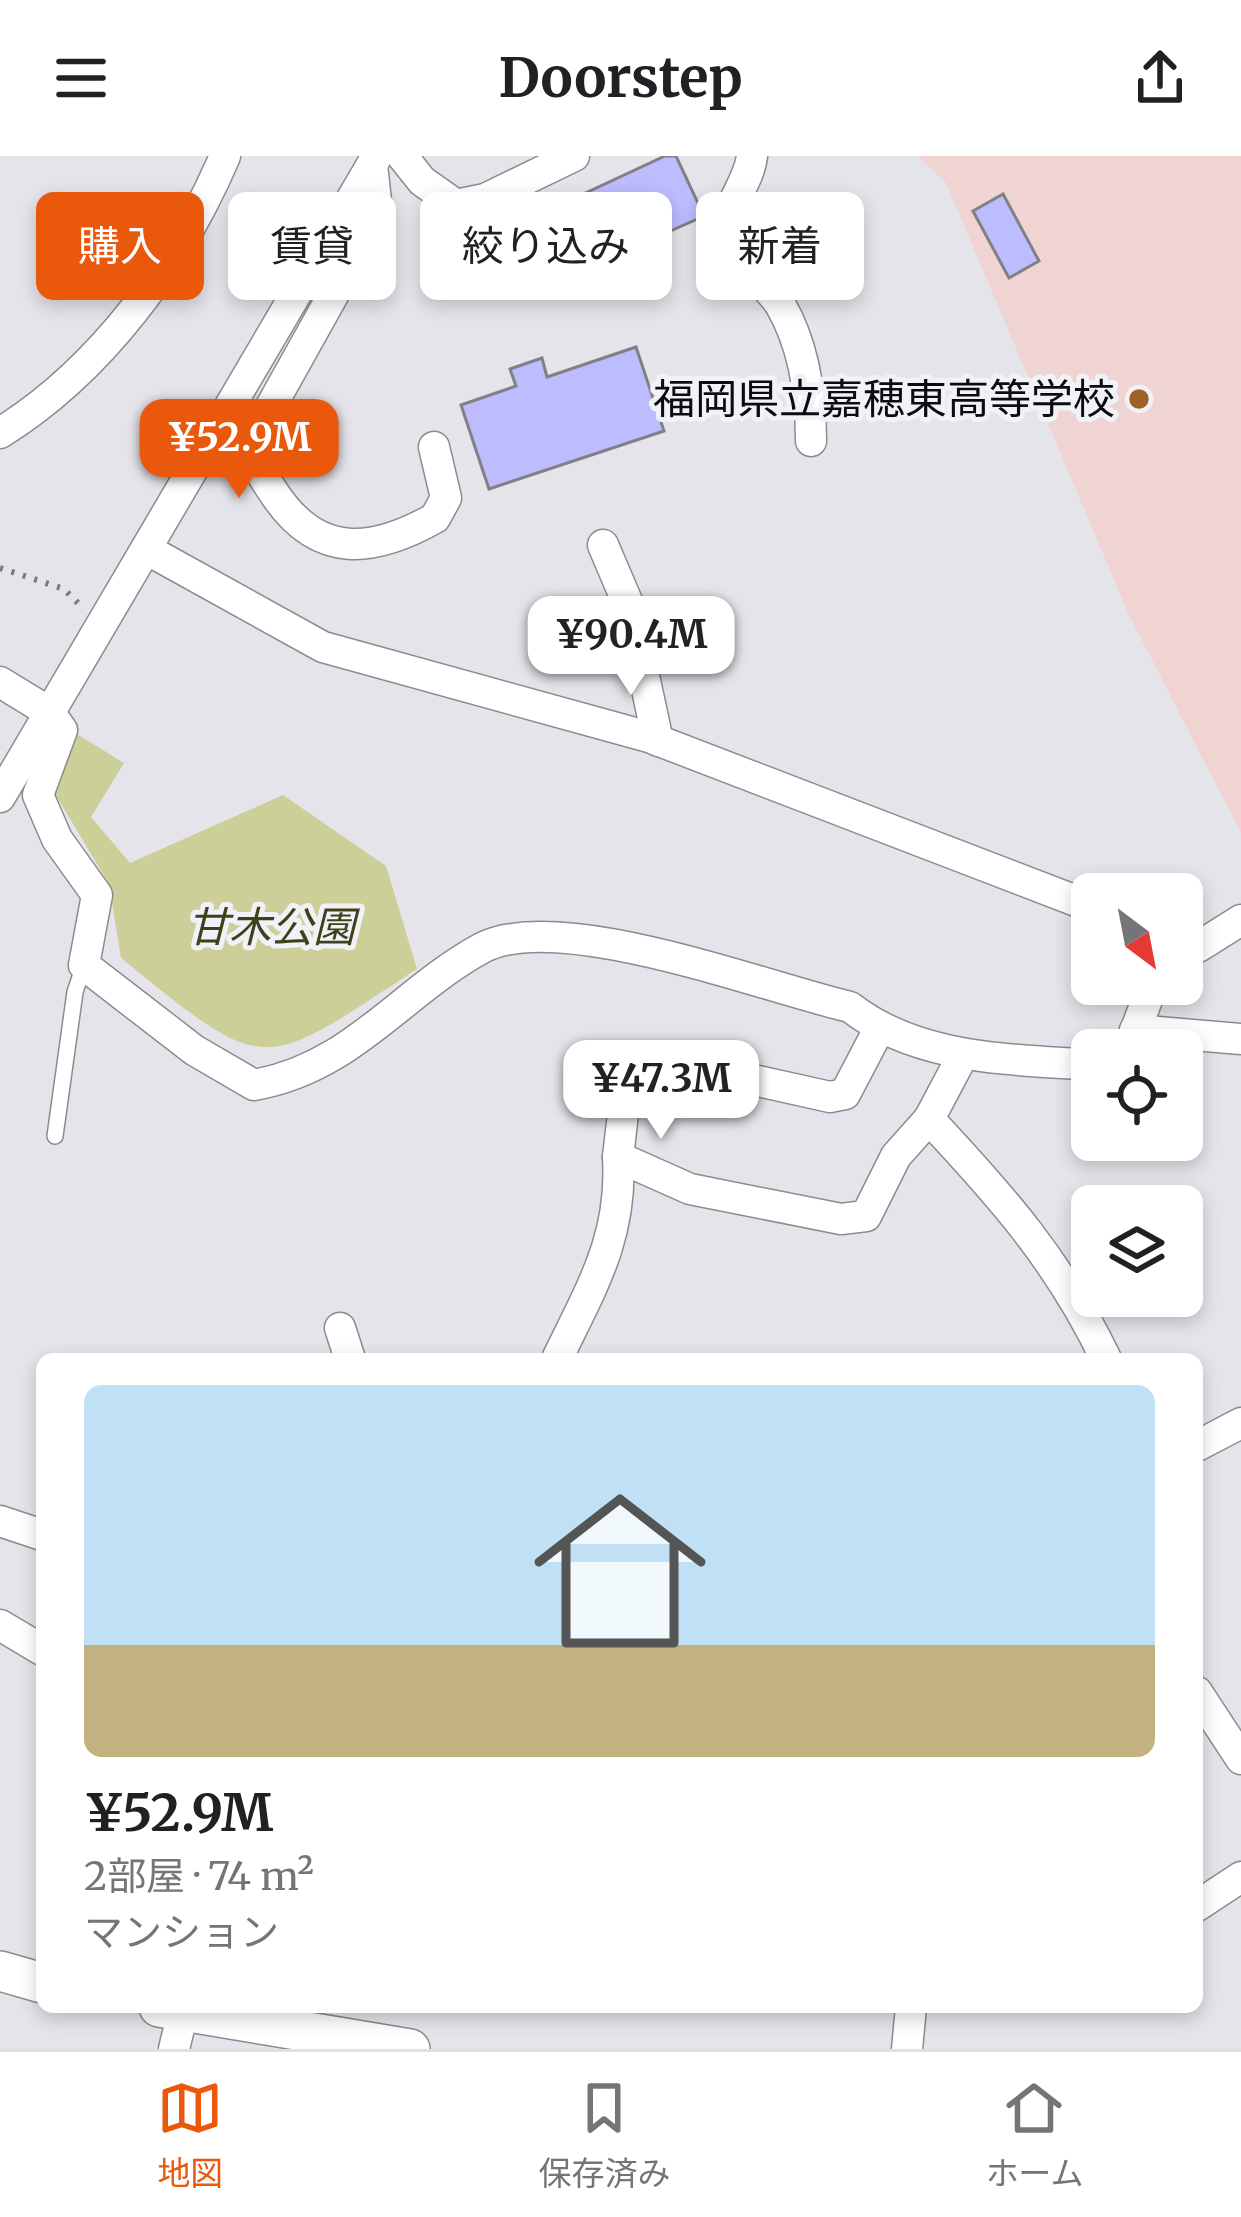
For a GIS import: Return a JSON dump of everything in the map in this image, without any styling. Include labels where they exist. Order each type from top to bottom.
[{"type":"street","points":[[0,433],[39,409],[86,364],[152,285],[209,193],[225,156]]},
{"type":"street","points":[[384,159],[456,205],[485,199],[574,156]]},
{"type":"street","points":[[752,156],[725,232],[728,248],[760,275],[782,307],[802,354],[812,441]]},
{"type":"street","points":[[384,159],[366,236],[255,436],[254,464],[297,525],[336,544],[363,545],[435,518],[446,498],[434,447]]},
{"type":"street","points":[[0,797],[384,159]]},
{"type":"street","points":[[603,545],[629,606],[658,740]]},
{"type":"street","points":[[146,549],[323,647],[658,740],[1071,899]]},
{"type":"street","points":[[0,682],[49,712],[62,730],[38,795],[57,839],[97,895],[84,964],[194,1050],[254,1085],[280,1081],[349,1048],[483,948],[528,935],[577,934],[850,1006],[879,1029],[963,1055],[1071,1063]]},
{"type":"street","points":[[1203,940],[1241,920]]},
{"type":"street","points":[[1203,947],[1241,941]]},
{"type":"street","points":[[560,1353],[612,1245],[620,1197],[618,1157],[627,1079],[644,1066],[722,1073],[830,1096],[845,1094],[879,1029]]},
{"type":"street","points":[[1203,1039],[1241,1039]]},
{"type":"street","points":[[618,1157],[690,1189],[841,1220],[866,1216],[896,1156],[929,1119],[963,1055]]},
{"type":"street","points":[[929,1119],[1027,1223],[1075,1294],[1103,1353]]},
{"type":"street","points":[[340,1328],[348,1353]]},
{"type":"street","points":[[1203,1443],[1241,1424]]},
{"type":"street","points":[[0,1521],[36,1533]]},
{"type":"street","points":[[0,1625],[36,1647]]},
{"type":"street","points":[[1203,1701],[1241,1759]]},
{"type":"street","points":[[1203,1902],[1241,1877]]},
{"type":"street","points":[[0,1971],[36,1982]]},
{"type":"street","points":[[907,2049],[910,2013]]},
{"type":"street","points":[[172,2023],[410,2049]]},
{"type":"lane","points":[[55,1136],[75,992],[84,964]]},
{"type":"path","points":[[0,568],[64,589],[100,628]]},
{"type":"shaded area","name":"福岡県立嘉穂東高等学校","points":[[917,156],[1241,156],[1241,833],[1129,615],[946,183]]},
{"type":"green space","name":"甘木公園","points":[[72,731],[124,763],[91,817],[130,863],[283,795],[386,866],[417,969],[325,1028],[293,1042],[265,1047],[238,1041],[207,1025],[121,958],[109,884],[51,787]]},
{"type":"building","points":[[665,156],[676,156],[696,199],[696,220],[672,230],[672,192],[588,192]]},
{"type":"building","points":[[1003,194],[1039,261],[1009,278],[973,211]]},
{"type":"building","points":[[636,347],[664,431],[489,489],[461,405],[516,386],[510,369],[542,358],[547,377]]},
{"type":"place","name":"福岡県立嘉穂東高等学校","points":[[1139,399]]}]
